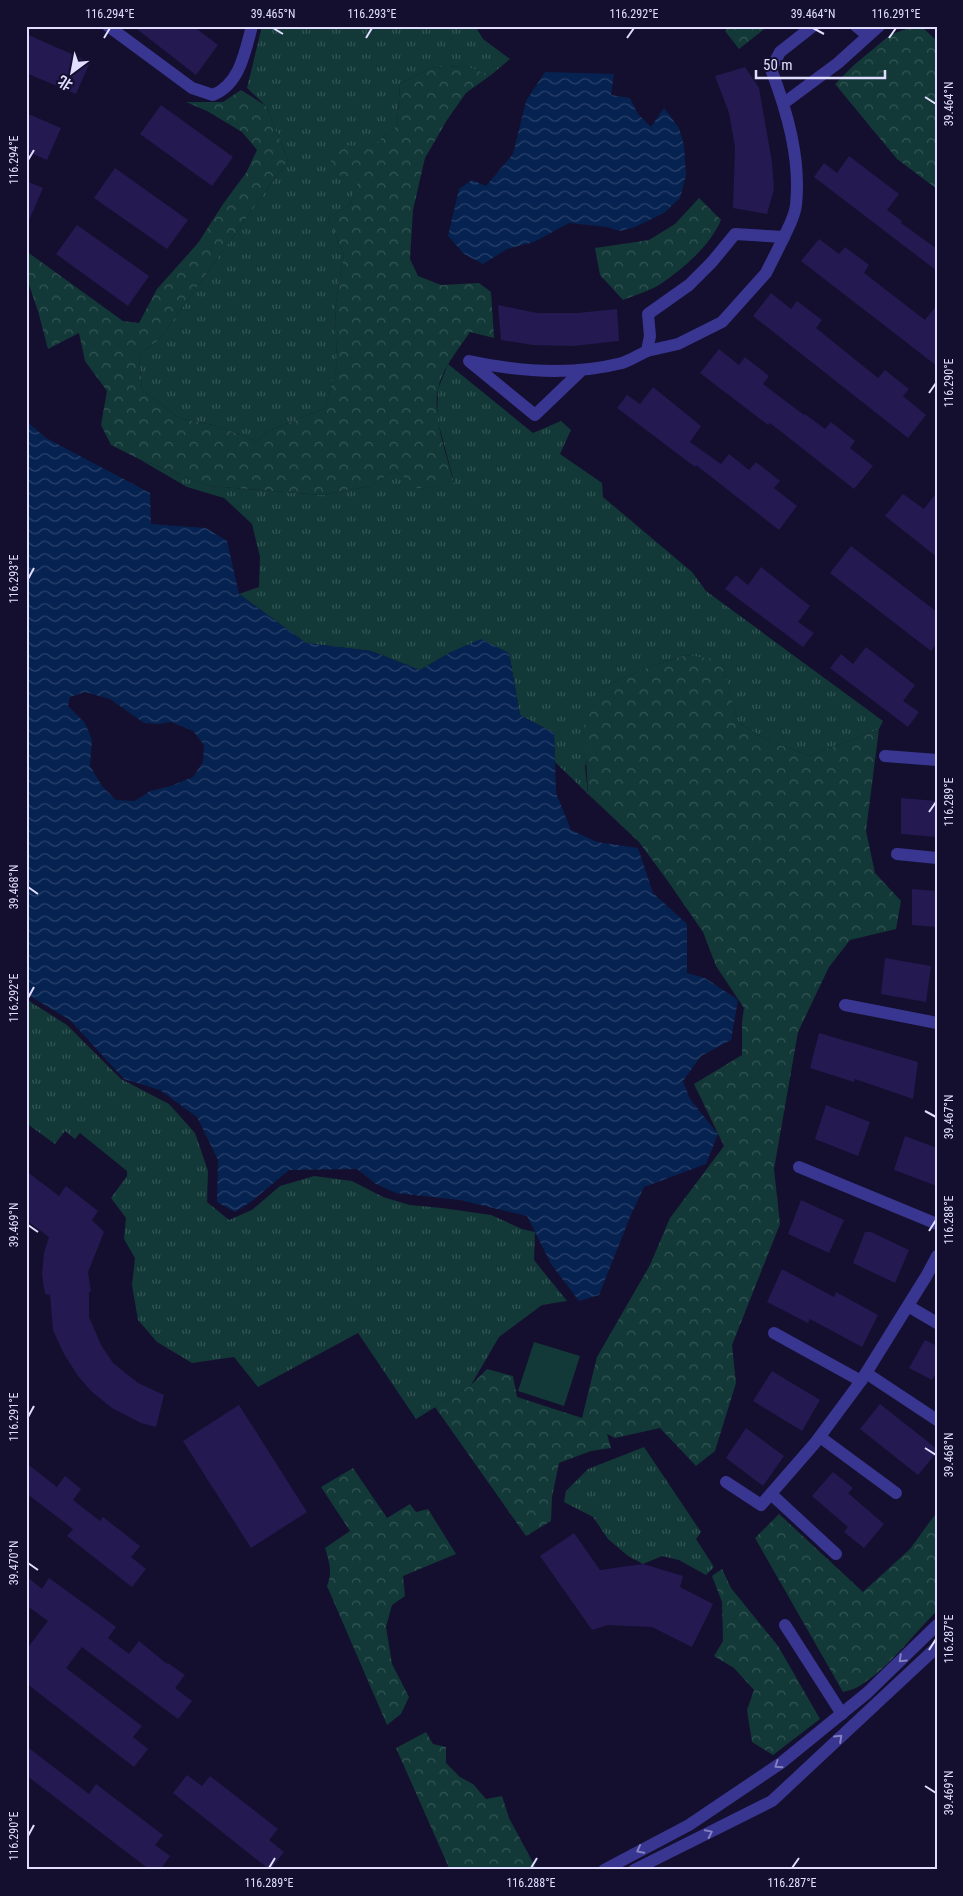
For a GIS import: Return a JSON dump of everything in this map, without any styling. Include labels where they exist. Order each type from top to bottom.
[{"type":"street","points":[[108,26],[192,88],[213,96],[222,92],[236,76],[252,26]]},
{"type":"street","points":[[582,370],[535,415],[469,361],[501,368],[549,372],[582,370],[624,362],[647,351],[678,344],[722,322],[766,273],[796,207],[797,168],[784,103],[771,69],[780,52],[813,26]]},
{"type":"street","points":[[856,26],[862,30],[873,26]]},
{"type":"street","points":[[784,103],[838,63],[879,26]]},
{"type":"street","points":[[647,351],[650,336],[648,314],[689,285],[712,262],[735,234],[784,237]]},
{"type":"street","points":[[885,756],[937,760]]},
{"type":"street","points":[[898,854],[937,858]]},
{"type":"street","points":[[845,1005],[937,1023]]},
{"type":"street","points":[[799,1167],[937,1224]]},
{"type":"street","points":[[726,1482],[761,1505],[820,1437],[864,1377],[937,1256]]},
{"type":"street","points":[[908,1306],[937,1322]]},
{"type":"street","points":[[774,1332],[864,1377],[937,1420]]},
{"type":"street","points":[[820,1437],[896,1493]]},
{"type":"street","points":[[771,1494],[836,1554]]},
{"type":"street","points":[[785,1625],[842,1714]]},
{"type":"street","points":[[604,1870],[688,1825],[781,1763],[867,1694],[937,1625]]},
{"type":"street","points":[[634,1870],[772,1801],[937,1647]]},
{"type":"green space","points":[[262,26],[475,26],[483,39],[510,59],[491,75],[464,66],[431,68],[400,84],[397,126],[372,146],[329,146],[360,178],[350,205],[328,218],[344,255],[335,308],[337,366],[325,408],[268,431],[257,441],[217,426],[179,418],[142,390],[139,354],[159,340],[288,160],[266,106],[247,88]]},
{"type":"green space","points":[[730,26],[768,26],[739,49],[725,31]]},
{"type":"green space","points":[[914,26],[921,26],[937,41],[937,189],[897,159],[835,84],[854,65],[890,35]]},
{"type":"green space","points":[[464,66],[491,75],[466,93],[447,120],[425,158],[413,210],[410,259],[418,276],[441,285],[479,283],[491,292],[494,338],[470,332],[447,366],[438,389],[437,412],[439,424],[454,483],[418,489],[395,470],[371,486],[322,495],[209,486],[139,459],[111,445],[101,425],[107,391],[85,361],[79,333],[48,349],[38,311],[26,281],[26,251],[123,321],[139,323],[157,289],[198,243],[246,173],[257,150],[242,132],[207,111],[186,102],[223,102],[241,90],[266,106],[288,160],[159,340],[139,354],[142,390],[179,418],[217,426],[257,441],[268,431],[325,408],[337,366],[335,308],[344,255],[328,218],[350,205],[359,179],[333,174],[329,145],[372,146],[397,126],[400,84],[431,68]]},
{"type":"green space","points":[[699,198],[721,220],[710,239],[686,265],[668,279],[651,289],[623,300],[600,275],[595,248],[649,240],[675,224]]},
{"type":"green space","points":[[448,364],[533,433],[561,421],[571,430],[560,454],[602,483],[603,497],[692,572],[706,591],[883,721],[879,729],[810,756],[765,739],[738,722],[721,661],[686,655],[646,668],[601,688],[585,767],[588,794],[555,762],[554,733],[520,715],[509,653],[451,652],[420,670],[371,651],[306,643],[239,594],[259,587],[260,557],[252,524],[224,498],[187,487],[139,459],[209,486],[322,495],[371,486],[395,470],[419,489],[454,482],[437,418],[438,389]]},
{"type":"green space","points":[[686,655],[721,660],[738,722],[765,739],[810,756],[879,729],[866,831],[875,873],[901,901],[896,929],[850,940],[829,967],[798,1032],[774,1169],[780,1224],[732,1345],[736,1383],[715,1451],[696,1466],[660,1428],[615,1438],[607,1434],[611,1448],[591,1451],[559,1463],[552,1497],[551,1521],[526,1536],[435,1407],[471,1385],[487,1369],[513,1376],[517,1397],[582,1418],[597,1357],[650,1265],[670,1218],[724,1146],[694,1084],[742,1055],[744,1008],[716,966],[703,932],[639,842],[588,794],[584,722],[601,688],[646,668]]},
{"type":"green space","points":[[26,999],[67,1025],[121,1079],[169,1104],[195,1133],[208,1171],[207,1202],[229,1220],[252,1210],[280,1186],[314,1176],[352,1181],[383,1197],[410,1205],[491,1215],[522,1229],[535,1232],[534,1260],[567,1301],[542,1305],[499,1337],[471,1385],[416,1419],[358,1333],[258,1387],[234,1357],[192,1363],[157,1342],[138,1320],[132,1285],[135,1258],[124,1239],[126,1218],[111,1198],[127,1176],[127,1171],[80,1133],[75,1139],[65,1131],[55,1144],[26,1123]]},
{"type":"green space","points":[[534,1342],[580,1356],[564,1406],[518,1391]]},
{"type":"green space","points":[[644,1447],[701,1532],[696,1539],[714,1567],[706,1575],[679,1560],[662,1556],[643,1564],[628,1556],[608,1539],[593,1517],[564,1502],[566,1491],[588,1469]]},
{"type":"green space","points":[[353,1468],[387,1518],[410,1504],[416,1512],[428,1509],[456,1554],[403,1576],[405,1596],[392,1605],[386,1627],[392,1664],[409,1697],[401,1714],[387,1725],[327,1586],[330,1571],[325,1548],[350,1531],[321,1487]]},
{"type":"green space","points":[[937,1512],[937,1611],[882,1669],[859,1686],[843,1692],[755,1538],[779,1514],[863,1592],[910,1549]]},
{"type":"green space","points":[[722,1569],[731,1588],[778,1646],[820,1719],[773,1755],[752,1742],[747,1710],[754,1690],[734,1668],[714,1656],[723,1641],[722,1602],[712,1576]]},
{"type":"green space","points":[[426,1732],[433,1744],[446,1747],[446,1763],[460,1777],[473,1784],[486,1799],[502,1796],[509,1818],[537,1870],[450,1870],[396,1748]]},
{"type":"water","points":[[545,72],[614,74],[611,95],[630,98],[638,114],[651,127],[664,108],[679,128],[684,145],[686,175],[680,198],[664,213],[635,227],[620,231],[607,227],[569,223],[534,242],[507,249],[483,264],[464,254],[448,236],[459,189],[472,180],[486,186],[513,154],[526,101]]},
{"type":"water","points":[[26,421],[46,438],[150,493],[151,524],[206,528],[227,541],[239,594],[306,643],[371,651],[420,670],[451,652],[481,639],[509,653],[520,715],[554,733],[556,793],[571,830],[597,842],[638,848],[653,893],[687,924],[687,973],[705,978],[738,1000],[731,1040],[701,1056],[683,1081],[690,1099],[718,1134],[706,1164],[644,1187],[599,1295],[579,1301],[551,1264],[527,1216],[460,1200],[396,1193],[376,1184],[357,1169],[289,1170],[252,1201],[235,1212],[217,1202],[218,1160],[197,1117],[160,1090],[124,1079],[70,1020],[26,994]],"holes":[[[85,692],[110,699],[144,723],[158,724],[171,722],[193,731],[204,745],[203,762],[193,777],[171,786],[150,791],[135,801],[116,800],[102,786],[90,766],[92,740],[85,723],[68,706],[70,697]]]},
{"type":"building","points":[[133,26],[193,26],[218,45],[196,75]]},
{"type":"building","points":[[26,34],[90,62],[76,94],[26,73]]},
{"type":"building","points":[[745,67],[759,88],[772,162],[774,189],[767,214],[733,208],[735,147],[729,113],[715,76]]},
{"type":"building","points":[[161,105],[233,157],[212,186],[140,134]]},
{"type":"building","points":[[26,113],[61,128],[47,160],[26,151]]},
{"type":"building","points":[[849,156],[899,194],[887,210],[902,221],[901,223],[937,249],[937,271],[814,177],[824,163],[837,173]]},
{"type":"building","points":[[115,168],[188,220],[167,249],[94,198]]},
{"type":"building","points":[[26,181],[43,188],[26,227]]},
{"type":"building","points":[[77,225],[149,276],[128,306],[56,254]]},
{"type":"building","points":[[819,239],[839,254],[845,247],[869,265],[864,273],[925,320],[937,305],[937,366],[801,261]]},
{"type":"building","points":[[771,293],[791,309],[797,301],[822,320],[816,328],[878,378],[885,370],[909,389],[903,396],[926,415],[908,438],[753,316]]},
{"type":"building","points":[[498,305],[537,313],[577,313],[617,309],[619,341],[573,346],[533,345],[501,340]]},
{"type":"building","points":[[719,349],[739,365],[745,357],[769,376],[763,384],[825,429],[831,422],[855,441],[850,448],[873,466],[854,489],[770,423],[768,425],[700,373]]},
{"type":"building","points":[[653,387],[701,426],[690,442],[721,464],[729,454],[749,470],[756,462],[780,481],[774,488],[797,506],[779,530],[696,465],[695,467],[617,408],[627,395],[640,404]]},
{"type":"building","points":[[937,492],[937,557],[885,516],[903,494],[924,509]]},
{"type":"building","points":[[851,546],[937,612],[937,643],[931,651],[830,573]]},
{"type":"building","points":[[761,567],[810,606],[798,622],[814,633],[803,647],[725,589],[736,575],[748,585]]},
{"type":"building","points":[[866,647],[915,685],[903,701],[919,712],[908,727],[830,668],[841,654],[853,664]]},
{"type":"building","points":[[901,798],[937,801],[937,837],[901,834]]},
{"type":"building","points":[[912,889],[937,891],[937,927],[912,925]]},
{"type":"building","points":[[885,958],[931,966],[926,1002],[881,994]]},
{"type":"building","points":[[819,1033],[918,1062],[913,1099],[855,1079],[854,1082],[810,1068]]},
{"type":"building","points":[[826,1105],[870,1122],[858,1156],[815,1139]]},
{"type":"building","points":[[905,1136],[937,1148],[937,1186],[894,1170]]},
{"type":"building","points":[[26,1171],[59,1196],[66,1186],[98,1211],[92,1220],[104,1232],[88,1272],[91,1292],[89,1292],[89,1317],[101,1345],[113,1363],[138,1383],[164,1395],[156,1427],[141,1423],[112,1408],[91,1391],[78,1376],[64,1354],[53,1330],[50,1295],[45,1294],[42,1275],[44,1253],[49,1237],[26,1220]]},
{"type":"building","points":[[801,1200],[844,1220],[829,1253],[788,1234]]},
{"type":"building","points":[[865,1232],[871,1232],[909,1250],[895,1283],[853,1263]]},
{"type":"building","points":[[782,1269],[834,1297],[836,1292],[878,1315],[862,1347],[810,1319],[808,1323],[767,1302]]},
{"type":"building","points":[[925,1340],[937,1346],[937,1371],[932,1380],[909,1368]]},
{"type":"building","points":[[772,1371],[820,1400],[802,1431],[753,1401]]},
{"type":"building","points":[[880,1404],[937,1449],[937,1452],[918,1475],[860,1429]]},
{"type":"building","points":[[239,1405],[307,1512],[251,1548],[183,1441]]},
{"type":"building","points":[[746,1428],[784,1456],[763,1486],[726,1458]]},
{"type":"building","points":[[26,1463],[57,1487],[65,1476],[81,1489],[73,1500],[100,1521],[103,1517],[140,1546],[131,1557],[146,1569],[132,1587],[67,1536],[73,1529],[26,1493]]},
{"type":"building","points":[[833,1472],[853,1488],[848,1493],[884,1524],[864,1548],[844,1532],[848,1527],[812,1496]]},
{"type":"building","points":[[574,1533],[600,1570],[643,1564],[683,1576],[680,1587],[713,1604],[692,1647],[652,1627],[608,1625],[592,1630],[540,1556]]},
{"type":"building","points":[[26,1576],[42,1589],[49,1578],[116,1627],[108,1638],[129,1654],[139,1641],[167,1664],[185,1675],[175,1688],[192,1701],[178,1719],[82,1647],[66,1668],[142,1726],[133,1737],[148,1749],[134,1767],[26,1683],[26,1650],[48,1621],[26,1605]]},
{"type":"building","points":[[26,1746],[89,1794],[96,1784],[163,1835],[155,1845],[170,1856],[160,1870],[150,1870],[26,1775]]},
{"type":"building","points":[[187,1775],[202,1786],[210,1776],[278,1829],[269,1840],[284,1852],[270,1870],[173,1793]]}]
